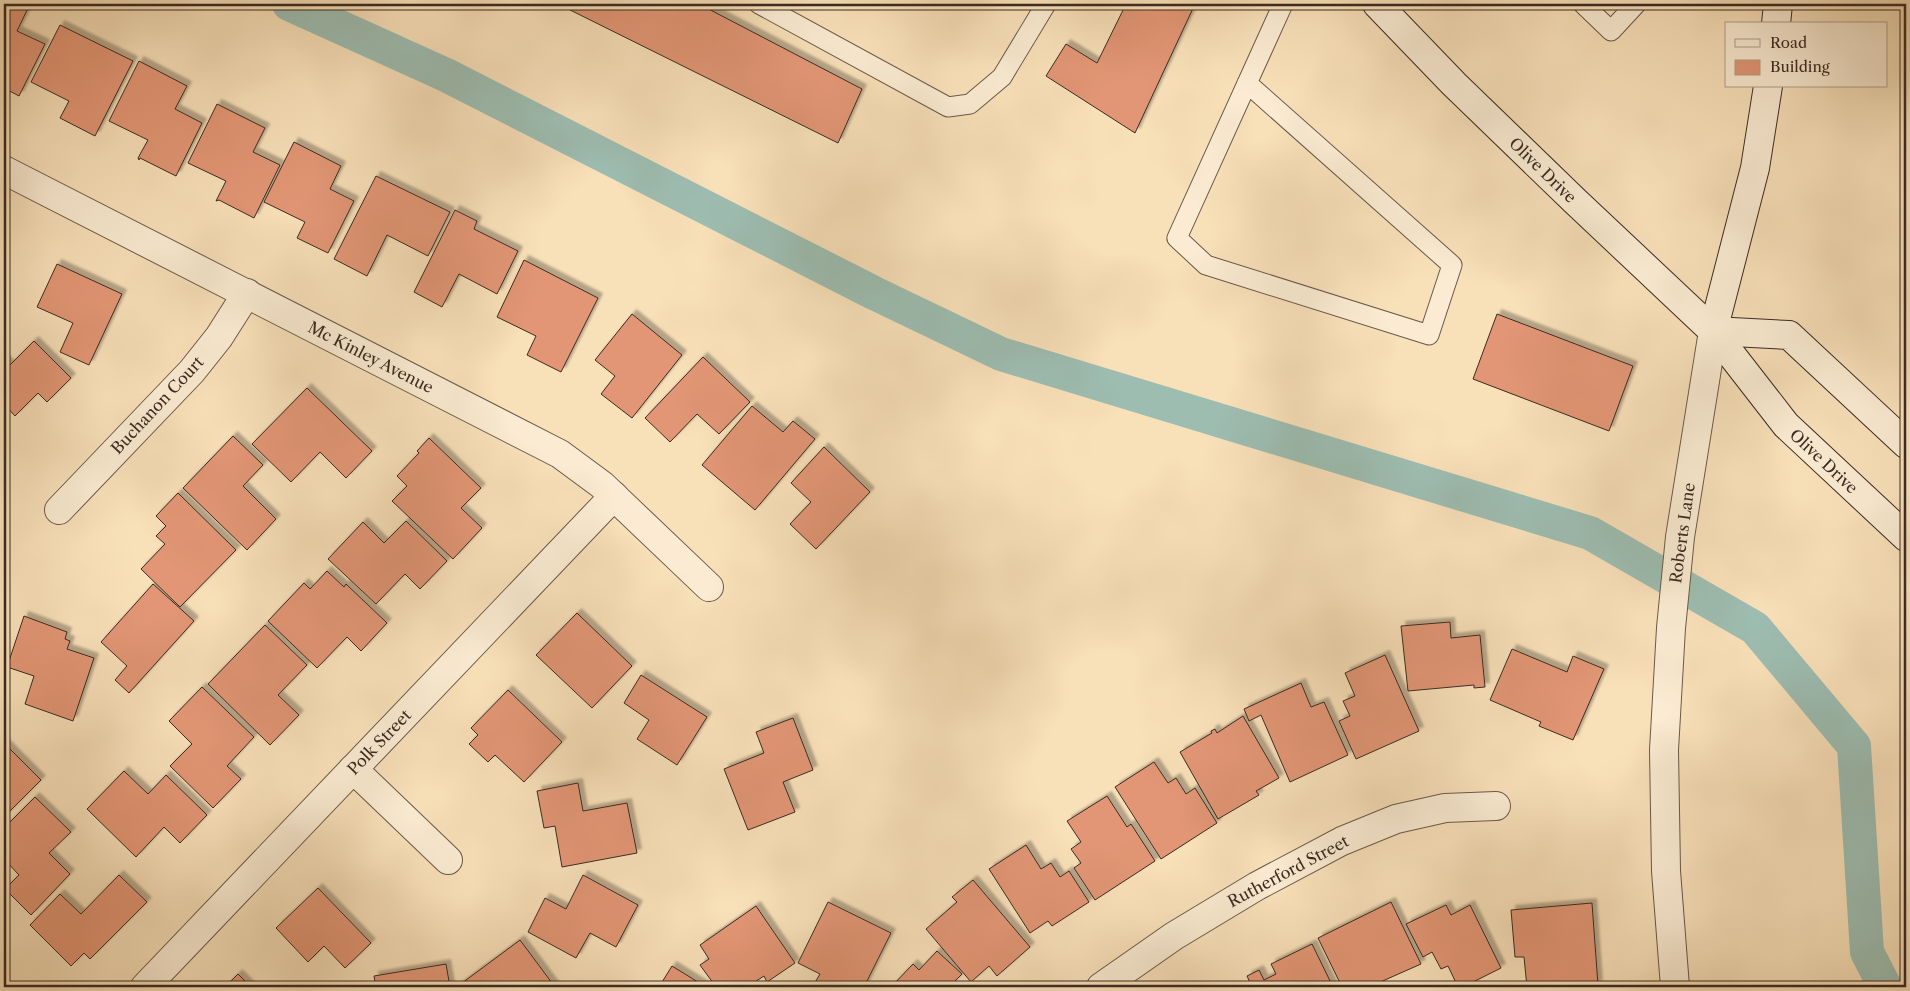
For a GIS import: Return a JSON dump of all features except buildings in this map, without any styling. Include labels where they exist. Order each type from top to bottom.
[{"type":"street","name":"Olive Drive","points":[[1377,4],[1454,84],[1713,330],[1786,425],[1906,537]]},
{"type":"street","points":[[1776,22],[1778,4]]},
{"type":"street","name":"Roberts Lane","points":[[1675,987],[1666,871],[1664,750],[1671,628],[1680,537],[1713,330],[1755,168],[1768,88]]},
{"type":"street","name":"Mc Kinley Avenue","points":[[4,170],[560,454],[602,485],[709,587]]},
{"type":"street","name":"Buchanon Court","points":[[59,510],[192,371],[220,337],[247,294]]},
{"type":"street","points":[[1713,330],[1789,336],[1906,444]]},
{"type":"street","name":"Polk Street","points":[[145,987],[614,496]]},
{"type":"street","points":[[353,769],[448,860]]},
{"type":"street","name":"Rutherford Street","points":[[1101,987],[1199,920],[1257,886],[1342,841],[1396,819],[1445,808],[1496,806]]},
{"type":"lane","points":[[759,4],[948,107],[970,104],[1002,77],[1046,4]]},
{"type":"lane","points":[[1247,83],[1452,265],[1429,335],[1206,265],[1178,238],[1247,83],[1283,4]]},
{"type":"lane","points":[[1583,4],[1611,31],[1636,4]]},
{"type":"waterway","points":[[289,4],[446,75],[874,293],[1001,354],[1590,533],[1755,628],[1854,746],[1867,952],[1885,987]]}]
